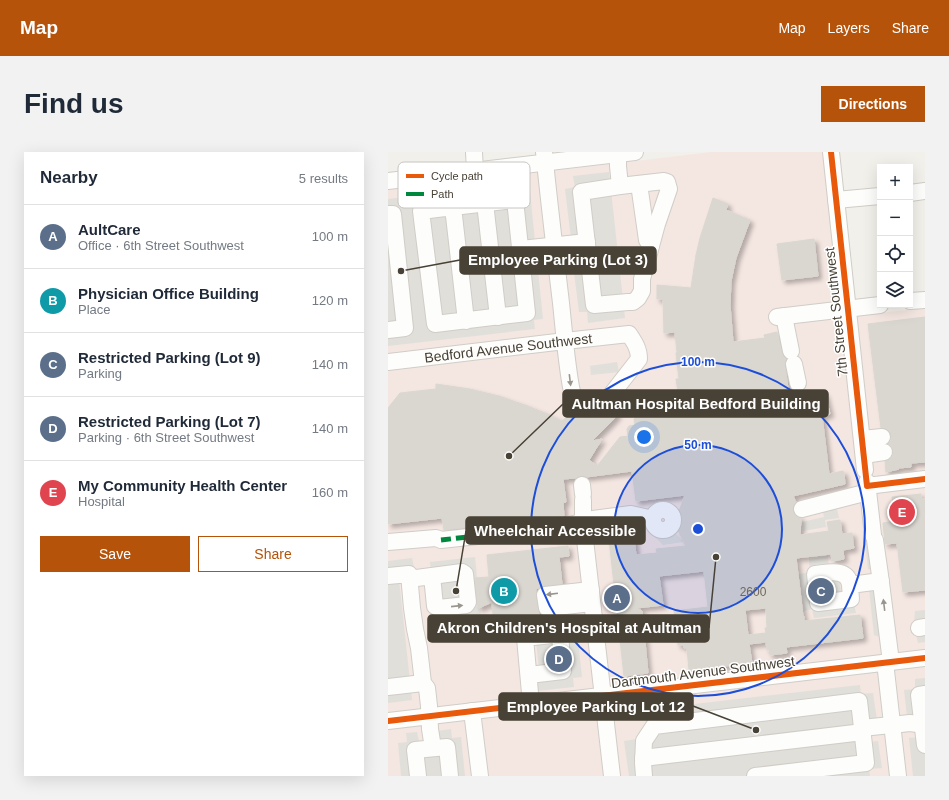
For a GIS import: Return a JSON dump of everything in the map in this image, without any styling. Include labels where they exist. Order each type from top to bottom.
[{"type":"street","points":[[474,152],[475,162]]},
{"type":"street","points":[[519,162],[544,157],[635,152]]},
{"type":"street","name":"7th Street Southwest","points":[[831,152],[865,470],[881,581],[892,729],[898,776]]},
{"type":"street","points":[[614,187],[618,166],[618,153]]},
{"type":"street","points":[[544,157],[565,341]]},
{"type":"street","points":[[388,181],[398,180]]},
{"type":"street","points":[[664,181],[667,182],[668,189],[642,279],[642,291],[638,298],[633,302],[594,305],[581,192],[639,184],[664,181]]},
{"type":"street","points":[[639,184],[647,240],[651,246]]},
{"type":"street","points":[[913,193],[925,191]]},
{"type":"street","points":[[836,200],[877,196]]},
{"type":"street","points":[[445,208],[421,211],[435,324],[527,313],[517,208]]},
{"type":"street","points":[[453,208],[466,321]]},
{"type":"street","points":[[486,208],[498,316]]},
{"type":"street","points":[[388,214],[393,214],[406,328],[388,330]]},
{"type":"street","points":[[521,254],[587,246]]},
{"type":"street","points":[[913,302],[925,300]]},
{"type":"street","points":[[798,382],[793,357],[780,316],[877,305]]},
{"type":"street","name":"Bedford Avenue Southwest","points":[[388,362],[565,341],[629,334],[638,347],[639,359],[603,404],[594,408],[585,408],[578,404],[575,400],[571,387],[565,341]]},
{"type":"street","points":[[802,509],[865,470],[883,445]]},
{"type":"street","points":[[865,470],[925,478]]},
{"type":"street","points":[[583,493],[583,522],[612,776]]},
{"type":"street","points":[[388,542],[436,538],[441,540],[563,527],[593,519],[631,514],[653,519]]},
{"type":"street","points":[[388,576],[408,574],[423,683],[418,689],[426,717],[429,749]]},
{"type":"street","points":[[409,579],[432,576]]},
{"type":"street","points":[[850,585],[881,581]]},
{"type":"street","name":"Dartmouth Avenue Southwest","points":[[388,721],[925,658]]},
{"type":"street","points":[[529,675],[532,704]]},
{"type":"street","points":[[388,687],[423,683]]},
{"type":"street","points":[[664,688],[669,724]]},
{"type":"street","points":[[925,694],[919,695],[924,725],[925,745]]},
{"type":"street","points":[[644,776],[642,763],[644,741],[654,726],[859,701],[866,763],[755,776]]},
{"type":"street","points":[[472,711],[480,776]]},
{"type":"street","points":[[643,758],[892,729],[910,723],[924,725]]},
{"type":"street","points":[[418,776],[415,750],[447,747],[450,776]]},
{"type":"shaded area","points":[[712,152],[823,152],[841,317],[925,308],[925,776],[388,776],[388,190],[398,189],[398,208],[530,208],[530,173]]},
{"type":"shaded area","points":[[609,172],[625,318],[588,323],[587,312],[579,312],[572,257],[581,256],[580,237],[571,239],[565,189],[575,187],[573,176]]},
{"type":"shaded area","points":[[530,191],[535,242],[526,244],[528,262],[537,261],[543,319],[534,320],[535,329],[388,346],[388,199],[398,198],[398,208],[530,208]]},
{"type":"shaded area","points":[[617,362],[619,372],[591,375],[590,366]]},
{"type":"shaded area","points":[[837,509],[839,518],[825,520],[826,527],[803,531],[802,522],[824,517],[823,512]]},
{"type":"shaded area","points":[[862,517],[870,520],[875,571],[868,569]]},
{"type":"shaded area","points":[[675,533],[683,542],[663,545],[654,536]]},
{"type":"shaded area","points":[[828,556],[830,577],[839,576],[843,605],[854,604],[856,613],[814,618],[812,609],[804,611],[799,574],[810,572],[809,559]]},
{"type":"shaded area","points":[[475,557],[481,616],[436,621],[430,562]]},
{"type":"shaded area","points":[[412,558],[414,567],[398,570],[412,700],[388,703],[388,561]]},
{"type":"shaded area","points":[[869,589],[877,591],[882,638],[874,635]]},
{"type":"shaded area","points":[[925,610],[925,642],[918,643],[914,622],[915,611]]},
{"type":"shaded area","points":[[577,630],[582,677],[573,678],[574,687],[536,691],[535,680],[540,679],[536,641],[568,638],[568,631]]},
{"type":"shaded area","points":[[925,678],[925,776],[913,776],[909,738],[919,737],[907,717],[904,690],[915,689],[915,679]]},
{"type":"shaded area","points":[[860,685],[861,694],[873,693],[877,720],[867,721],[869,742],[878,741],[882,768],[869,769],[870,776],[629,776],[624,741],[637,739],[645,729],[646,723],[644,711],[658,709],[659,719],[678,716],[677,706]]},
{"type":"shaded area","points":[[451,729],[452,738],[461,737],[465,776],[401,776],[398,743],[407,742],[406,733],[417,732],[419,741],[437,739],[437,731]]},
{"type":"building","points":[[713,198],[728,204],[726,210],[750,220],[736,258],[731,281],[730,305],[733,342],[765,338],[764,335],[777,332],[782,353],[786,359],[785,366],[789,396],[819,392],[819,394],[825,393],[830,414],[822,416],[829,474],[843,471],[845,484],[793,496],[796,502],[793,507],[793,512],[796,516],[801,518],[800,535],[829,531],[827,522],[840,520],[842,534],[852,533],[854,548],[843,550],[844,559],[832,561],[831,554],[796,558],[803,616],[804,621],[860,615],[863,638],[786,647],[787,653],[770,655],[769,649],[767,650],[766,642],[749,644],[752,663],[689,670],[687,648],[684,648],[683,645],[678,645],[674,611],[708,607],[704,571],[659,576],[663,605],[637,608],[642,611],[648,673],[624,676],[608,530],[633,528],[636,555],[657,553],[656,549],[686,546],[679,532],[677,523],[678,514],[685,495],[636,501],[632,471],[563,479],[566,502],[563,503],[564,516],[444,530],[442,518],[388,524],[388,408],[400,393],[436,389],[436,384],[470,389],[499,396],[525,405],[562,421],[573,412],[582,417],[590,418],[600,416],[610,410],[618,414],[592,441],[602,439],[589,460],[597,466],[620,437],[628,436],[627,429],[629,426],[635,425],[634,419],[646,404],[652,404],[651,395],[678,392],[676,379],[679,379],[675,332],[664,333],[663,299],[657,299],[657,285],[691,288],[700,238]],"holes":[[[766,608],[767,628],[765,628],[766,633],[748,635],[745,610]]]},
{"type":"building","points":[[814,239],[818,276],[782,280],[777,244]]},
{"type":"building","points":[[925,317],[925,462],[911,463],[911,467],[898,468],[899,469],[886,472],[885,461],[890,459],[893,455],[893,451],[892,446],[888,444],[891,441],[890,432],[881,428],[868,324]]},
{"type":"building","points":[[921,494],[921,499],[925,499],[925,590],[903,592],[897,543],[885,544],[883,523],[895,521],[892,497]]},
{"type":"building","points":[[568,546],[569,556],[559,557],[562,584],[544,586],[536,589],[540,622],[526,624],[524,629],[518,631],[511,631],[508,626],[494,627],[492,602],[479,608],[477,605],[475,578],[489,577],[487,555]]},
{"type":"marked path","points":[[441,540],[566,526],[583,522]]},
{"type":"cycle path","points":[[831,152],[867,486],[925,479]]},
{"type":"cycle path","points":[[388,721],[925,658]]},
{"type":"place","name":"Employee Parking (Lot 3)","points":[[401,271]]},
{"type":"place","name":"Aultman Hospital Bedford Building","points":[[509,456]]},
{"type":"place","name":"My Community Health Center","points":[[902,512]]},
{"type":"place","name":"Akron Children's Hospital at Aultman","points":[[716,557]]},
{"type":"place","name":"Wheelchair Accessible","points":[[456,591]]},
{"type":"place","name":"Physician Office Building","points":[[504,591]]},
{"type":"place","name":"Restricted Parking (Lot 9)","points":[[821,591]]},
{"type":"place","name":"AultCare","points":[[617,598]]},
{"type":"place","name":"Restricted Parking (Lot 7)","points":[[559,659]]},
{"type":"place","name":"Employee Parking Lot 12","points":[[756,730]]}]
